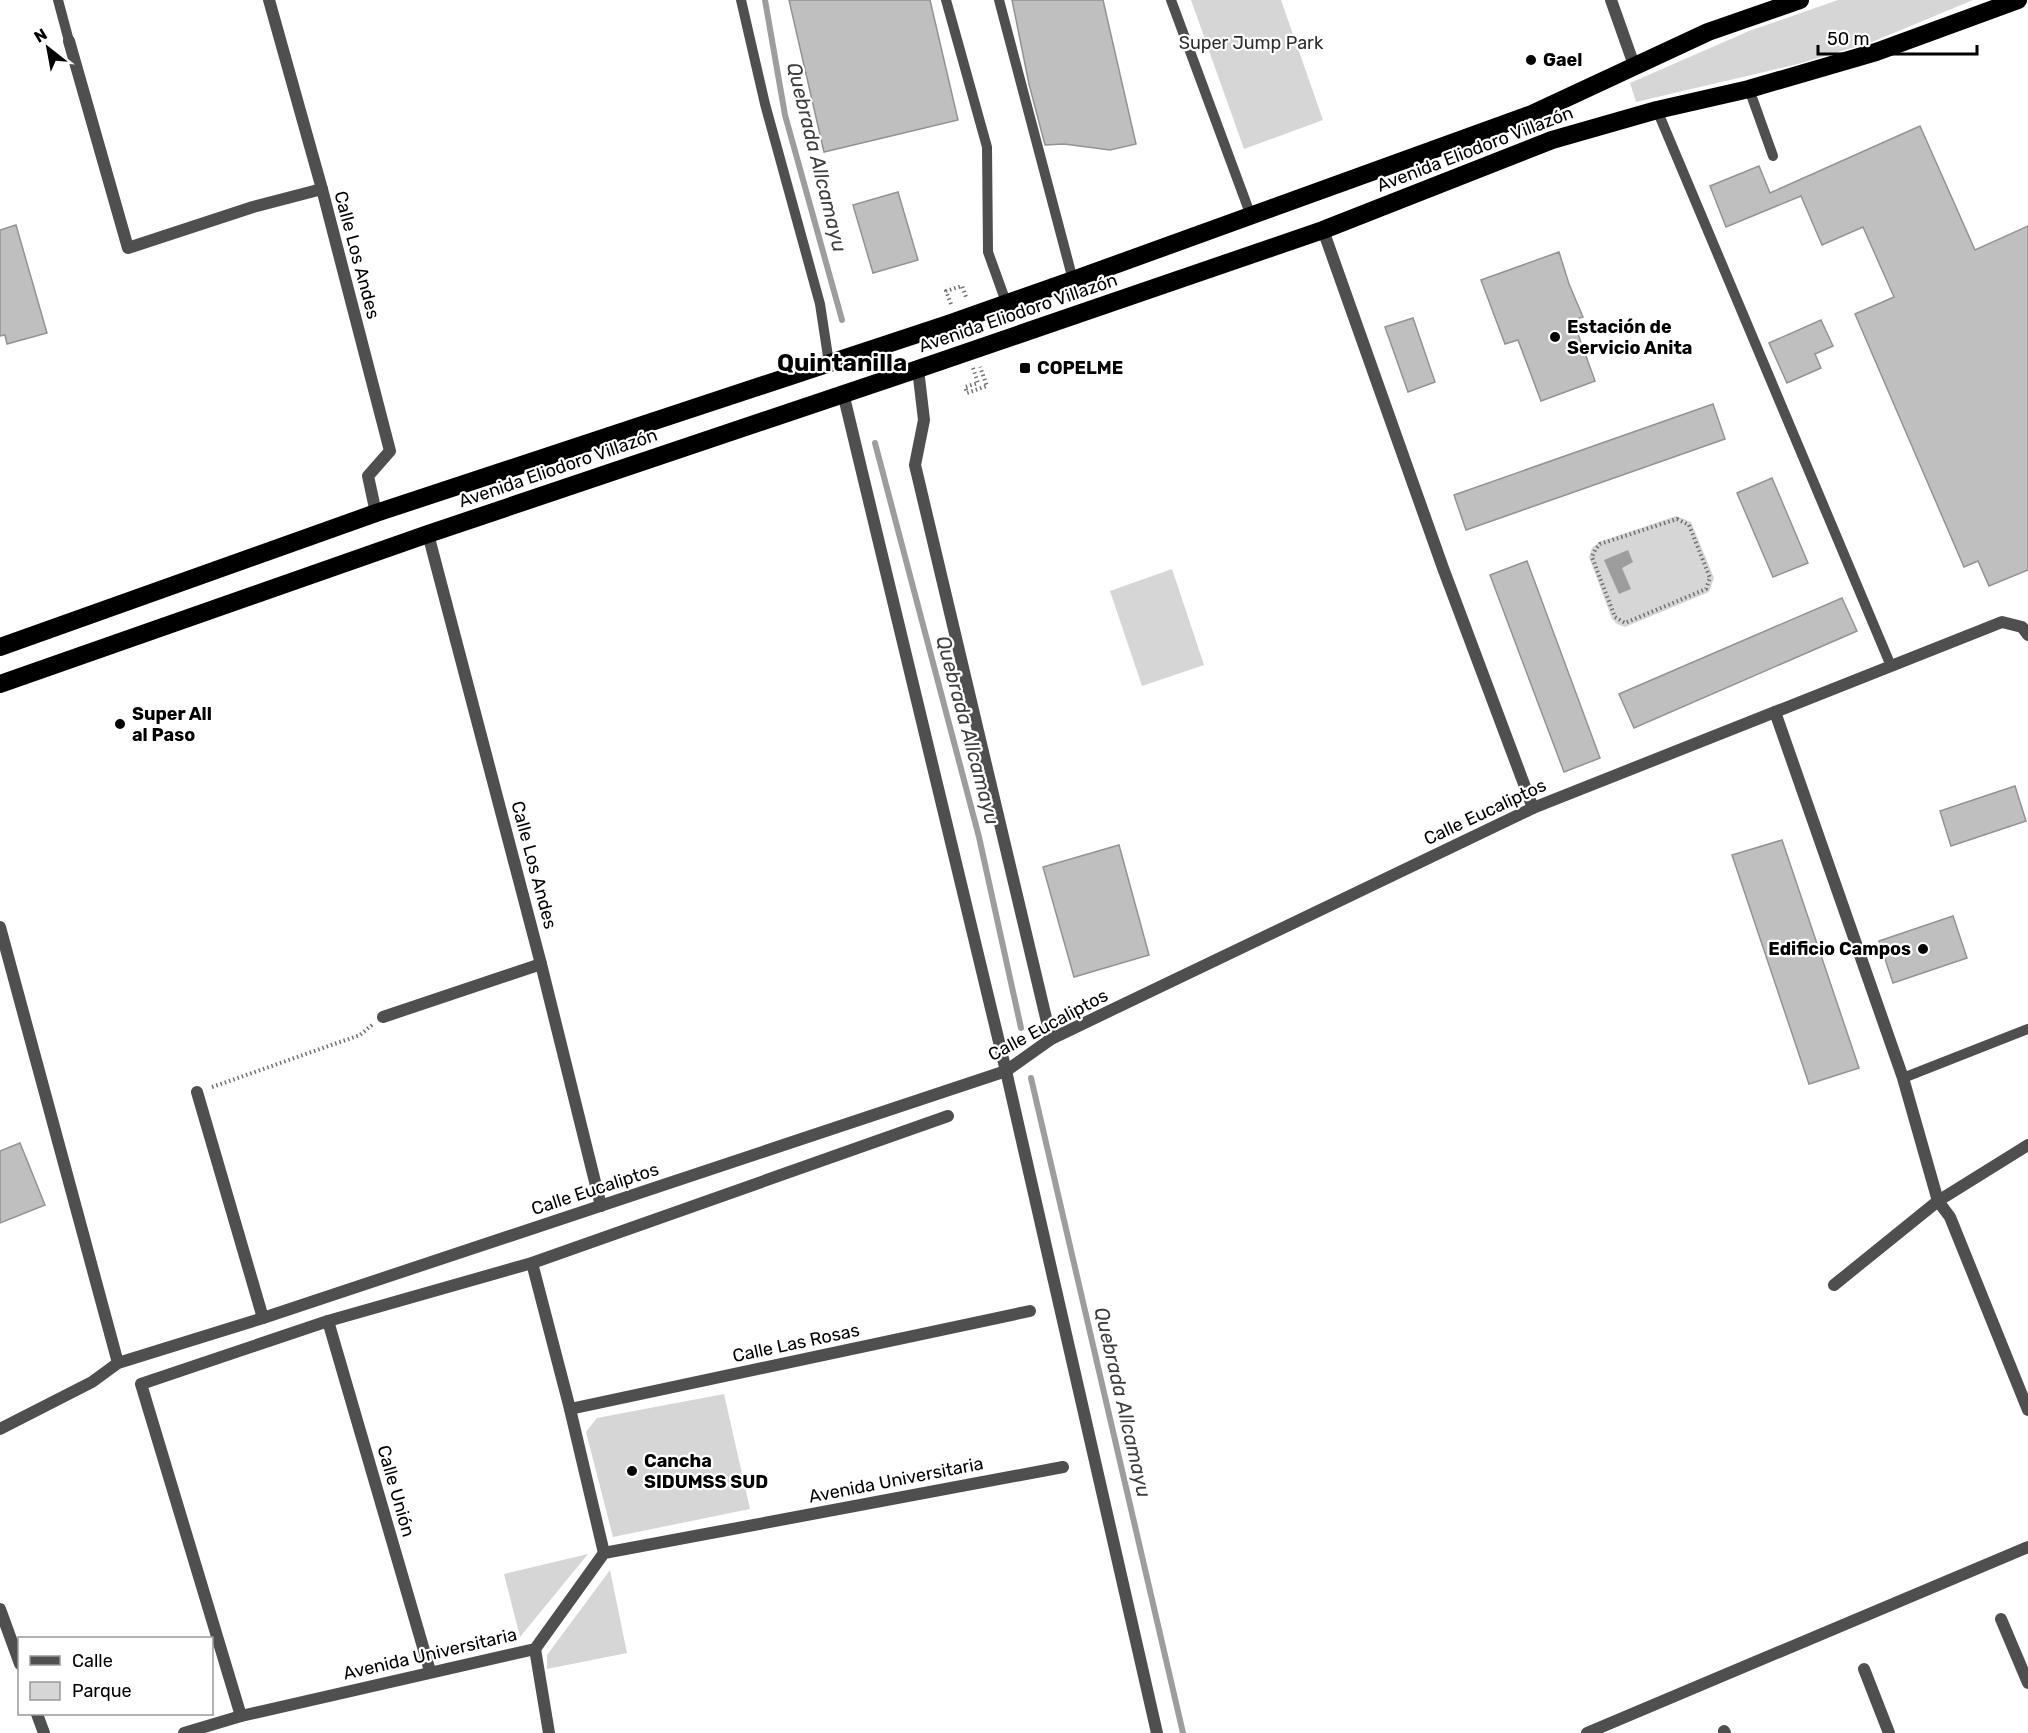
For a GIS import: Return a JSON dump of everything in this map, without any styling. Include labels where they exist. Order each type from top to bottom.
[{"type":"highway","name":"Avenida Eliodoro Villazón","points":[[0,647],[376,513],[1073,280],[1532,114],[1708,32],[1800,0]]},
{"type":"highway","name":"Avenida Eliodoro Villazón","points":[[0,684],[428,534],[1323,230],[1552,140],[1657,110],[1749,89],[1876,52],[2018,0]]},
{"type":"street","name":"Calle Los Andes","points":[[269,0],[322,189],[390,451],[368,476],[376,513]]},
{"type":"street","points":[[1611,0],[1634,65]]},
{"type":"street","points":[[69,41],[128,248],[253,207],[322,189]]},
{"type":"street","points":[[1323,230],[1443,568],[1533,808]]},
{"type":"street","points":[[918,369],[924,420],[915,465],[1051,1039]]},
{"type":"street","points":[[843,393],[1006,1071],[1157,1733]]},
{"type":"street","name":"Calle Los Andes","points":[[428,534],[541,964],[601,1206]]},
{"type":"street","name":"Calle Eucaliptos","points":[[0,1429],[92,1382],[118,1363],[263,1318],[1006,1071],[1051,1039],[1533,808],[2002,622],[2025,631]]},
{"type":"street","points":[[1775,712],[1903,1078],[1938,1201],[1950,1217],[2028,1410]]},
{"type":"street","points":[[0,927],[118,1363]]},
{"type":"street","points":[[383,1017],[541,964]]},
{"type":"street","points":[[197,1092],[263,1318]]},
{"type":"street","points":[[241,1716],[141,1384],[328,1320],[532,1263],[948,1116]]},
{"type":"street","points":[[1834,1285],[1938,1201],[2028,1145]]},
{"type":"street","points":[[532,1263],[604,1552]]},
{"type":"street","name":"Calle Las Rosas","points":[[570,1409],[1030,1311]]},
{"type":"street","name":"Calle Unión","points":[[328,1320],[430,1671]]},
{"type":"street","name":"Avenida Universitaria","points":[[184,1733],[241,1716],[430,1671],[535,1649],[604,1552],[1063,1467]]},
{"type":"street","points":[[1587,1733],[2028,1547]]},
{"type":"street","points":[[0,1609],[18,1658]]},
{"type":"street","points":[[2001,1619],[2028,1683]]},
{"type":"street","points":[[535,1649],[549,1733]]},
{"type":"street","points":[[1864,1669],[1889,1733]]},
{"type":"street","points":[[38,1715],[44,1733]]},
{"type":"lane","points":[[58,0],[69,41]]},
{"type":"lane","points":[[741,0],[765,104],[820,304],[829,363]]},
{"type":"lane","points":[[946,0],[987,147],[987,252],[1006,302]]},
{"type":"lane","points":[[999,0],[1073,280]]},
{"type":"lane","points":[[1171,0],[1251,216]]},
{"type":"lane","points":[[1749,89],[1773,156]]},
{"type":"lane","points":[[1657,110],[1891,666]]},
{"type":"lane","points":[[1903,1078],[2028,1029]]},
{"type":"path","points":[[945,304],[966,297],[962,286],[946,291]]},
{"type":"path","points":[[978,383],[965,387],[967,393],[987,386]]},
{"type":"path","points":[[1677,519],[1689,525],[1710,578],[1709,584],[1706,589],[1635,619],[1625,623],[1619,621],[1615,617],[1592,557],[1600,544],[1677,519]]},
{"type":"path","points":[[197,1092],[360,1035],[383,1017]]},
{"type":"green space","name":"Super Jump Park","points":[[1191,0],[1281,0],[1323,120],[1244,149]]},
{"type":"green space","points":[[1838,0],[1973,0],[1872,42],[1798,64],[1636,102],[1630,83],[1749,31]]},
{"type":"green space","points":[[1676,516],[1691,522],[1714,578],[1709,592],[1625,627],[1617,624],[1612,619],[1589,557],[1592,548],[1599,542]]},
{"type":"green space","points":[[1172,569],[1204,665],[1142,686],[1110,591]]},
{"type":"green space","points":[[724,1394],[750,1509],[613,1537],[586,1432],[597,1418]]},
{"type":"green space","points":[[588,1554],[520,1637],[504,1574]]},
{"type":"green space","points":[[610,1570],[627,1653],[547,1669],[547,1655]]},
{"type":"shaded area","points":[[1628,550],[1633,562],[1622,568],[1631,589],[1619,594],[1604,560]]},
{"type":"building","points":[[789,0],[930,0],[958,120],[824,152]]},
{"type":"building","points":[[1012,0],[1103,0],[1136,144],[1110,150],[1064,144],[1045,145],[1029,84]]},
{"type":"building","points":[[1920,126],[1975,250],[2028,226],[2028,570],[1989,586],[1978,561],[1964,567],[1855,314],[1894,297],[1863,227],[1822,245],[1801,196],[1726,227],[1710,186],[1759,166],[1770,193]]},
{"type":"building","points":[[898,192],[918,260],[873,273],[853,205]]},
{"type":"building","points":[[16,225],[47,333],[7,344],[5,335],[0,336],[0,230]]},
{"type":"building","points":[[1559,252],[1583,317],[1573,320],[1595,381],[1541,401],[1518,340],[1505,344],[1481,280]]},
{"type":"building","points":[[1413,318],[1435,382],[1408,392],[1385,327]]},
{"type":"building","points":[[1821,320],[1833,346],[1815,354],[1821,368],[1787,383],[1769,343]]},
{"type":"building","points":[[1713,404],[1725,439],[1466,530],[1454,495]]},
{"type":"building","points":[[1772,478],[1808,563],[1773,577],[1737,493]]},
{"type":"building","points":[[1527,561],[1600,758],[1564,772],[1490,575]]},
{"type":"building","points":[[1842,598],[1857,631],[1634,728],[1619,694]]},
{"type":"building","points":[[2015,786],[2026,821],[1951,846],[1940,811]]},
{"type":"building","points":[[1782,840],[1859,1068],[1809,1084],[1732,855]]},
{"type":"building","points":[[1119,845],[1149,955],[1074,977],[1043,867]]},
{"type":"building","name":"Edificio Campos","points":[[1953,916],[1967,958],[1893,983],[1879,941]]},
{"type":"building","points":[[20,1143],[45,1205],[0,1223],[0,1151]]},
{"type":"waterway","name":"Quebrada Allcamayu","points":[[765,0],[785,115],[842,320]]},
{"type":"waterway","name":"Quebrada Allcamayu","points":[[875,443],[979,837],[1021,1028]]},
{"type":"waterway","name":"Quebrada Allcamayu","points":[[1031,1078],[1183,1733]]},
{"type":"place","name":"Gael","points":[[1531,60]]},
{"type":"place","name":"Estación de Servicio Anita","points":[[1555,337]]},
{"type":"place","name":"COPELME","points":[[1025,368]]},
{"type":"place","name":"Super All al Paso","points":[[120,724]]},
{"type":"place","name":"Edificio Campos","points":[[1923,949]]},
{"type":"place","name":"Cancha SIDUMSS SUD","points":[[632,1471]]},
{"type":"district","name":"Quintanilla","points":[[842,363]]}]
